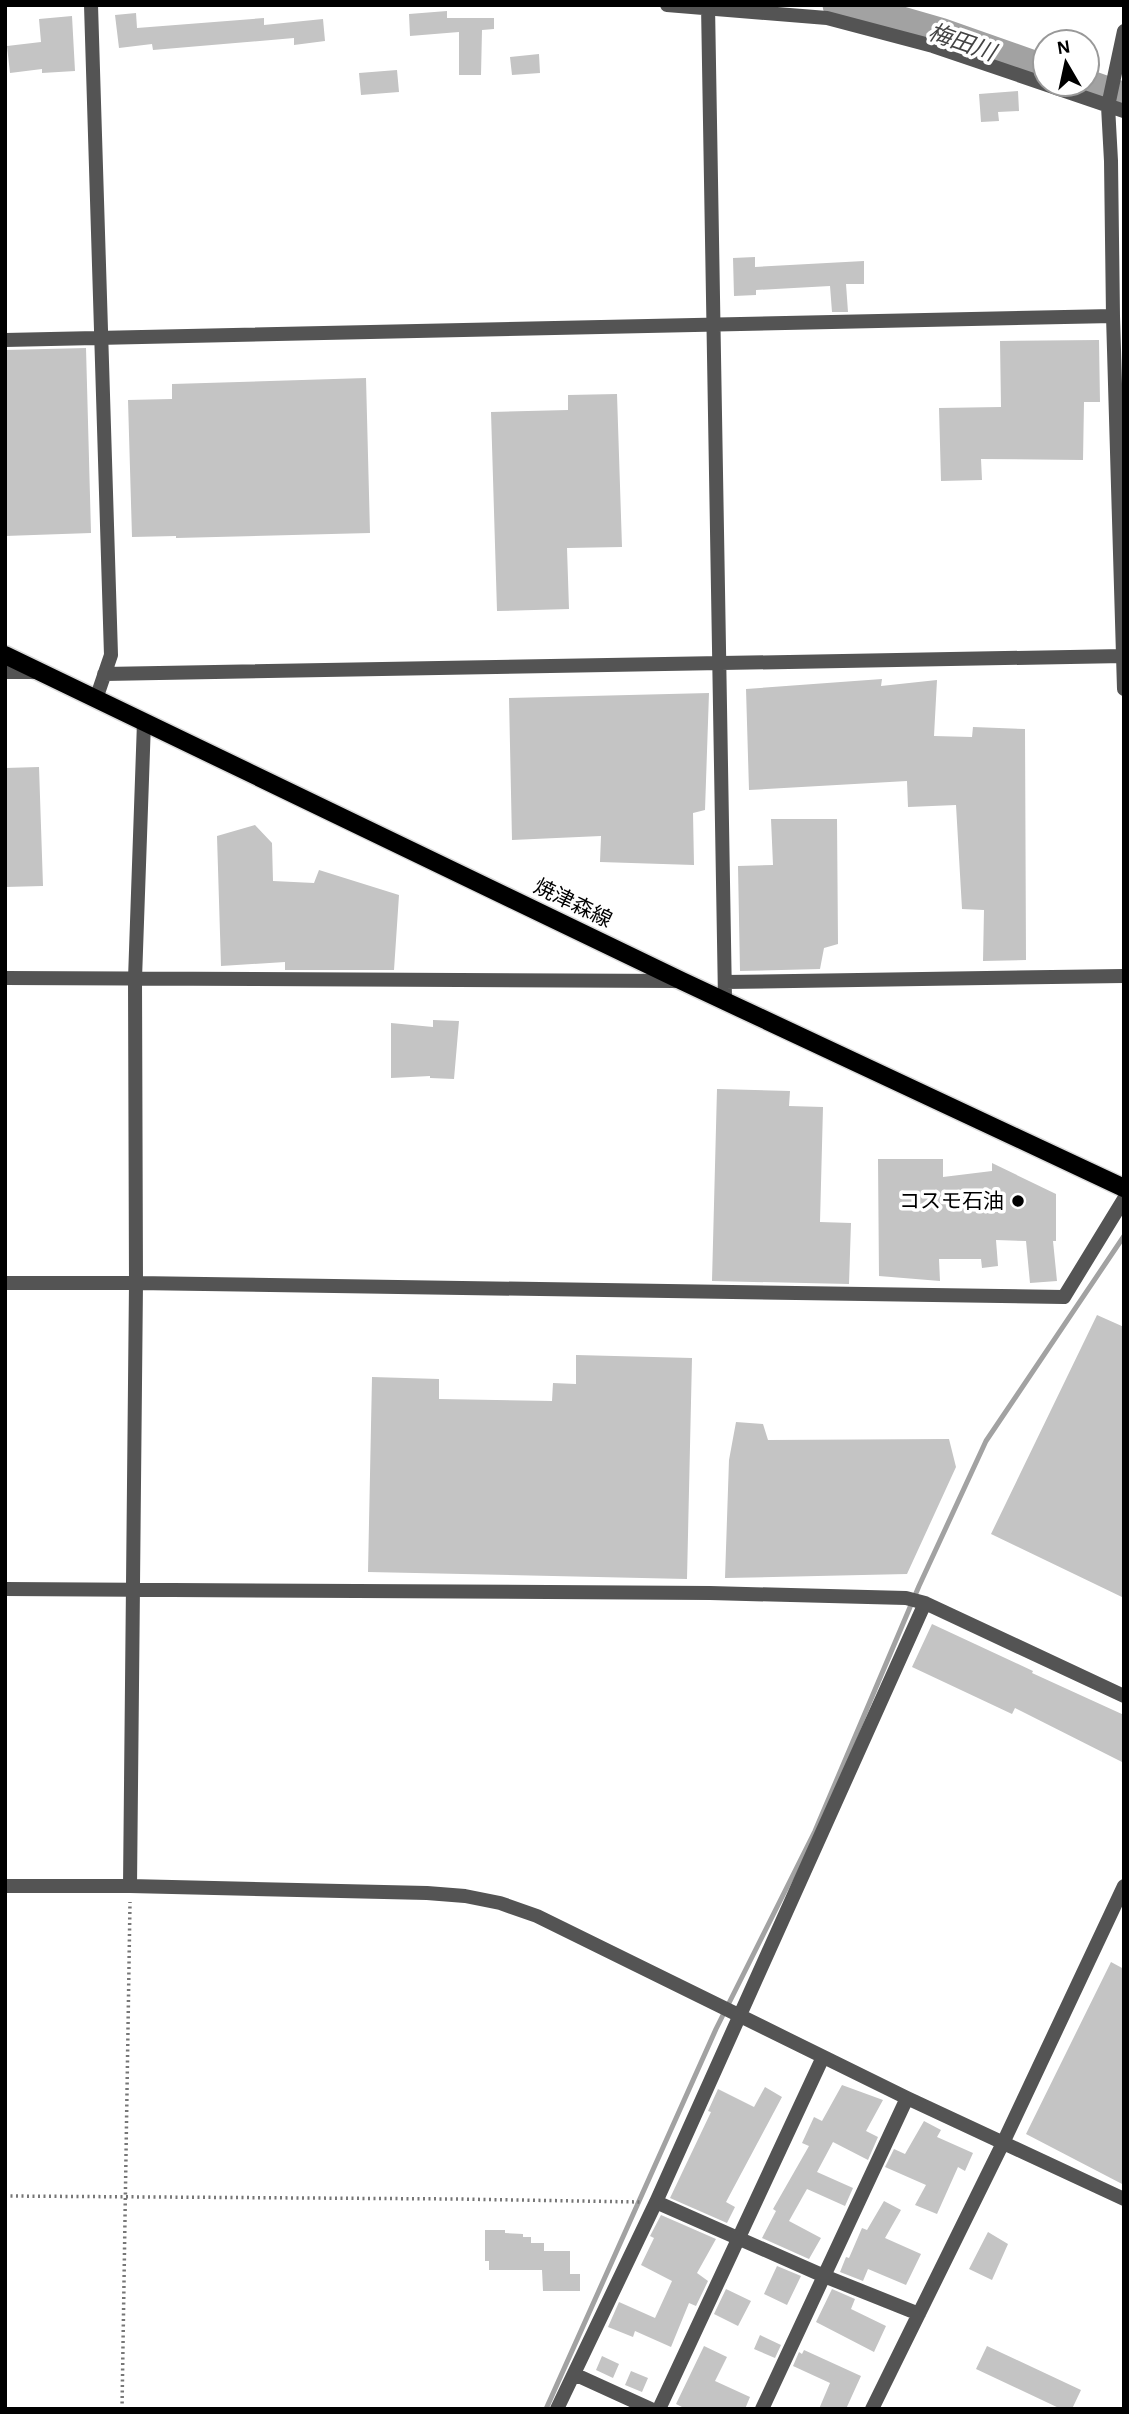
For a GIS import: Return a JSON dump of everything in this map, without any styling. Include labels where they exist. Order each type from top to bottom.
[{"type":"main road","name":"焼津森線","points":[[5,655],[682,981],[725,990],[1124,1188]]},
{"type":"street","points":[[91,5],[111,655],[96,699]]},
{"type":"street","points":[[667,5],[827,18],[933,46],[1124,111]]},
{"type":"street","points":[[708,7],[725,990],[1124,976]]},
{"type":"street","points":[[1124,31],[1108,106],[1124,689]]},
{"type":"street","points":[[5,340],[1113,316]]},
{"type":"street","points":[[104,674],[1123,656]]},
{"type":"street","points":[[5,672],[40,672]]},
{"type":"street","points":[[130,1886],[136,1283],[135,979],[144,722]]},
{"type":"street","points":[[5,978],[682,981]]},
{"type":"street","points":[[5,1283],[1064,1297],[1124,1199]]},
{"type":"street","points":[[5,1588],[696,1593],[906,1598],[925,1603],[1124,1696]]},
{"type":"street","points":[[557,2409],[656,2202],[925,1603]]},
{"type":"street","points":[[5,1885],[427,1893],[465,1896],[500,1903],[537,1916],[907,2098],[1124,2199]]},
{"type":"street","points":[[872,2409],[1003,2143],[1124,1886]]},
{"type":"street","points":[[659,2409],[822,2057]]},
{"type":"street","points":[[762,2409],[907,2098]]},
{"type":"street","points":[[656,2202],[824,2276],[919,2314]]},
{"type":"street","points":[[573,2374],[651,2409]]},
{"type":"path","points":[[122,2409],[130,1886]]},
{"type":"path","points":[[5,2196],[656,2202]]},
{"type":"building","points":[[447,11],[447,18],[494,18],[494,29],[482,30],[481,75],[459,75],[459,32],[410,36],[409,14]]},
{"type":"building","points":[[136,13],[137,28],[264,18],[264,25],[323,19],[325,41],[294,45],[294,38],[153,50],[152,44],[119,48],[115,15]]},
{"type":"building","points":[[72,16],[75,71],[42,73],[42,69],[10,73],[7,46],[41,42],[39,19]]},
{"type":"building","points":[[539,54],[540,73],[512,75],[510,57]]},
{"type":"building","points":[[397,70],[399,92],[361,95],[359,73]]},
{"type":"building","points":[[1018,91],[1019,111],[998,112],[999,121],[981,122],[979,94]]},
{"type":"building","points":[[755,257],[755,267],[864,261],[864,284],[846,284],[848,312],[832,312],[830,286],[756,290],[756,295],[734,296],[733,258]]},
{"type":"building","points":[[1099,340],[1100,402],[1084,402],[1083,460],[981,459],[982,480],[941,481],[939,408],[1001,407],[1000,341]]},
{"type":"building","points":[[86,348],[91,533],[5,536],[5,350]]},
{"type":"building","points":[[366,378],[370,533],[132,537],[128,400],[172,399],[172,384]]},
{"type":"building","points":[[617,394],[622,547],[567,548],[569,609],[497,611],[491,412],[568,410],[568,395]]},
{"type":"building","points":[[882,679],[881,686],[937,680],[934,736],[972,737],[973,727],[1025,729],[1026,960],[983,961],[984,910],[962,909],[956,805],[908,807],[907,781],[749,790],[746,689]]},
{"type":"building","points":[[709,693],[705,810],[693,813],[694,865],[600,862],[601,836],[512,840],[509,698]]},
{"type":"building","points":[[39,767],[43,886],[5,887],[5,768]]},
{"type":"building","points":[[771,819],[837,819],[838,944],[824,948],[820,969],[740,971],[738,866],[773,865]]},
{"type":"building","points":[[255,825],[272,843],[273,881],[314,883],[319,870],[399,895],[394,970],[285,970],[285,962],[221,966],[217,836]]},
{"type":"building","points":[[433,1020],[459,1021],[454,1079],[430,1076],[391,1078],[391,1023],[433,1027]]},
{"type":"building","points":[[717,1089],[790,1091],[789,1106],[823,1107],[820,1222],[851,1223],[849,1284],[712,1281]]},
{"type":"building","points":[[878,1159],[943,1159],[943,1177],[992,1171],[992,1163],[1056,1194],[1056,1241],[1053,1241],[1057,1281],[1030,1283],[1026,1241],[996,1240],[998,1266],[982,1268],[981,1259],[939,1259],[940,1281],[879,1276]]},
{"type":"building","points":[[1097,1315],[1124,1327],[1124,1598],[991,1534]]},
{"type":"building","points":[[576,1355],[692,1358],[687,1579],[368,1572],[372,1377],[439,1379],[439,1399],[552,1401],[553,1383],[576,1384]]},
{"type":"building","points":[[736,1422],[763,1424],[768,1440],[949,1439],[956,1467],[907,1574],[725,1578],[729,1460]]},
{"type":"building","points":[[932,1624],[1124,1715],[1124,1763],[1015,1708],[1012,1714],[912,1667]]},
{"type":"building","points":[[1111,1962],[1124,1969],[1124,2185],[1026,2134]]},
{"type":"building","points":[[842,2085],[883,2100],[866,2131],[878,2137],[868,2160],[833,2142],[817,2172],[853,2188],[845,2206],[807,2189],[789,2221],[821,2238],[809,2259],[762,2238],[776,2211],[773,2209],[809,2146],[802,2143],[814,2117],[822,2121]]},
{"type":"building","points":[[765,2087],[782,2097],[726,2202],[735,2207],[727,2223],[670,2198],[711,2112],[708,2111],[718,2089],[754,2107]]},
{"type":"building","points":[[924,2121],[941,2130],[937,2137],[973,2153],[965,2171],[958,2167],[937,2214],[915,2205],[926,2185],[885,2167],[894,2149],[905,2154]]},
{"type":"building","points":[[884,2201],[901,2210],[885,2238],[921,2254],[906,2285],[868,2269],[863,2281],[840,2272],[862,2228],[867,2230]]},
{"type":"building","points":[[661,2215],[716,2239],[697,2273],[708,2281],[696,2306],[689,2303],[671,2347],[635,2331],[633,2337],[608,2327],[619,2302],[655,2318],[672,2281],[641,2265],[654,2238],[650,2236]]},
{"type":"building","points":[[485,2230],[523,2234],[523,2237],[531,2237],[531,2243],[544,2243],[544,2251],[570,2251],[570,2274],[580,2274],[580,2291],[543,2291],[542,2270],[489,2270],[489,2261],[485,2261]]},
{"type":"building","points":[[988,2232],[1008,2244],[992,2280],[969,2269]]},
{"type":"building","points":[[777,2266],[801,2276],[787,2305],[764,2294]]},
{"type":"building","points":[[726,2289],[751,2301],[738,2326],[714,2314]]},
{"type":"building","points":[[832,2289],[855,2299],[851,2309],[886,2326],[874,2352],[816,2322]]},
{"type":"building","points":[[760,2335],[781,2345],[775,2358],[754,2349]]},
{"type":"building","points":[[704,2346],[727,2357],[715,2381],[750,2397],[745,2409],[686,2409],[676,2404]]},
{"type":"building","points":[[987,2346],[1081,2390],[1072,2409],[1061,2409],[976,2369]]},
{"type":"building","points":[[804,2350],[861,2376],[846,2409],[819,2409],[830,2383],[793,2366],[799,2352],[802,2354]]},
{"type":"building","points":[[602,2356],[619,2364],[613,2378],[596,2370]]},
{"type":"building","points":[[631,2371],[648,2378],[642,2392],[625,2385]]},
{"type":"waterway","name":"梅田川","points":[[839,5],[940,34],[1031,66]]},
{"type":"waterway","name":"梅田川","points":[[1101,91],[1124,99]]},
{"type":"waterway","points":[[546,2409],[716,2029],[815,1831],[919,1586],[986,1441],[1124,1236]]},
{"type":"place","name":"コスモ石油","points":[[1018,1201]]}]
